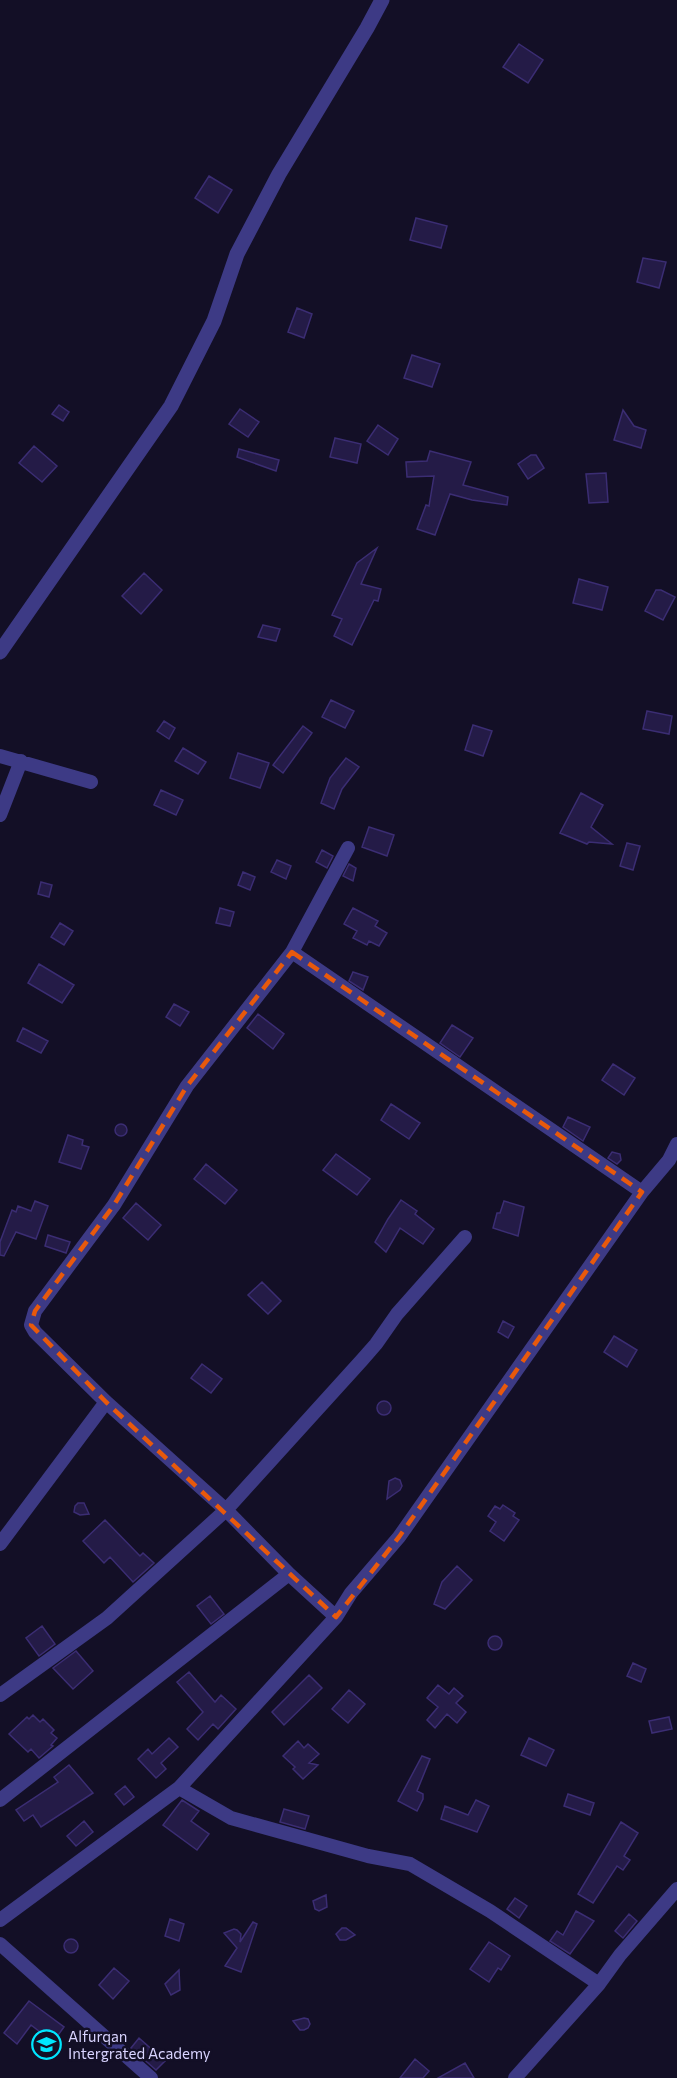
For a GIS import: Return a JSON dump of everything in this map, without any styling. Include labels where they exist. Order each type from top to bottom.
[{"type":"street","points":[[0,652],[171,406],[214,321],[237,254],[279,174],[382,0]]},
{"type":"street","points":[[0,756],[91,782]]},
{"type":"street","points":[[0,815],[21,761]]},
{"type":"street","points":[[336,1617],[289,1574],[226,1510],[106,1402],[35,1332],[31,1325],[35,1311],[114,1205],[188,1086],[292,952],[348,848]]},
{"type":"street","points":[[292,952],[642,1192]]},
{"type":"street","points":[[0,1920],[178,1788],[336,1617],[351,1593],[399,1537],[642,1192],[669,1160],[677,1144]]},
{"type":"street","points":[[0,1695],[107,1618],[226,1510],[362,1360],[397,1314],[465,1237]]},
{"type":"street","points":[[0,1544],[106,1402]]},
{"type":"street","points":[[0,1800],[289,1574]]},
{"type":"street","points":[[178,1788],[231,1818],[368,1856],[411,1864],[490,1911],[598,1984]]},
{"type":"street","points":[[515,2078],[598,1984],[677,1888]]},
{"type":"street","points":[[0,1944],[151,2078]]},
{"type":"highlighted area","points":[[292,952],[642,1192],[399,1537],[336,1617],[106,1402],[31,1325],[35,1311],[114,1205],[187,1086]]},
{"type":"building","points":[[519,44],[543,60],[528,83],[503,67]]},
{"type":"building","points":[[209,176],[232,190],[218,213],[195,198]]},
{"type":"building","points":[[416,218],[447,226],[441,248],[410,240]]},
{"type":"building","points":[[643,258],[666,262],[659,288],[637,282]]},
{"type":"building","points":[[297,308],[312,314],[304,338],[288,332]]},
{"type":"building","points":[[412,355],[440,364],[432,387],[404,378]]},
{"type":"building","points":[[59,405],[69,412],[63,421],[52,414]]},
{"type":"building","points":[[240,409],[259,422],[248,437],[229,424]]},
{"type":"building","points":[[623,410],[634,426],[646,430],[641,448],[614,440]]},
{"type":"building","points":[[378,425],[398,439],[388,455],[367,441]]},
{"type":"building","points":[[335,438],[361,444],[357,463],[330,457]]},
{"type":"building","points":[[34,446],[57,466],[42,482],[19,463]]},
{"type":"building","points":[[239,449],[279,460],[276,471],[237,457]]},
{"type":"building","points":[[430,451],[471,462],[463,485],[508,497],[507,505],[450,494],[435,535],[417,529],[426,505],[429,506],[434,476],[407,477],[406,462],[427,461]]},
{"type":"building","points":[[531,455],[536,455],[544,468],[528,479],[518,464]]},
{"type":"building","points":[[606,473],[608,502],[589,503],[586,474]]},
{"type":"building","points":[[377,548],[361,584],[381,589],[378,601],[374,600],[352,645],[334,636],[342,619],[332,615],[357,563]]},
{"type":"building","points":[[144,573],[162,590],[141,614],[122,596]]},
{"type":"building","points":[[579,579],[608,587],[602,610],[573,603]]},
{"type":"building","points":[[656,590],[675,597],[663,620],[645,611]]},
{"type":"building","points":[[263,625],[280,629],[276,641],[258,637]]},
{"type":"building","points":[[331,700],[354,711],[345,728],[322,717]]},
{"type":"building","points":[[647,711],[672,716],[669,734],[643,729]]},
{"type":"building","points":[[164,721],[175,728],[169,739],[157,731]]},
{"type":"building","points":[[473,725],[492,731],[483,756],[465,750]]},
{"type":"building","points":[[303,726],[312,733],[283,773],[273,765]]},
{"type":"building","points":[[183,748],[206,762],[198,774],[175,761]]},
{"type":"building","points":[[238,753],[269,763],[260,788],[230,778]]},
{"type":"building","points":[[346,758],[359,767],[342,789],[334,809],[321,803],[330,778]]},
{"type":"building","points":[[161,790],[183,800],[176,815],[154,805]]},
{"type":"building","points":[[581,793],[603,805],[591,827],[612,844],[589,842],[587,844],[560,833]]},
{"type":"building","points":[[369,827],[394,835],[387,856],[362,847]]},
{"type":"building","points":[[627,843],[640,846],[633,870],[620,866]]},
{"type":"building","points":[[322,850],[333,856],[327,868],[316,862]]},
{"type":"building","points":[[277,860],[291,866],[286,879],[271,872]]},
{"type":"building","points":[[349,864],[356,868],[353,881],[343,876]]},
{"type":"building","points":[[243,872],[255,877],[250,890],[238,885]]},
{"type":"building","points":[[41,882],[52,885],[49,897],[38,894]]},
{"type":"building","points":[[220,908],[234,912],[230,926],[216,923]]},
{"type":"building","points":[[353,908],[378,921],[375,926],[387,933],[379,946],[369,941],[367,945],[353,938],[357,931],[344,924]]},
{"type":"building","points":[[60,923],[73,931],[64,945],[51,937]]},
{"type":"building","points":[[39,964],[74,985],[62,1003],[28,983]]},
{"type":"building","points":[[353,972],[368,977],[363,990],[349,981]]},
{"type":"building","points":[[174,1004],[189,1012],[180,1026],[166,1017]]},
{"type":"building","points":[[258,1014],[284,1034],[273,1049],[247,1028]]},
{"type":"building","points":[[452,1025],[473,1038],[460,1057],[440,1043]]},
{"type":"building","points":[[23,1028],[48,1041],[41,1053],[17,1041]]},
{"type":"building","points":[[613,1064],[635,1078],[624,1095],[602,1080]]},
{"type":"building","points":[[391,1104],[420,1123],[409,1139],[381,1120]]},
{"type":"building","points":[[568,1117],[590,1127],[583,1141],[563,1127]]},
{"type":"building","points":[[123,1124],[127,1130],[123,1136],[119,1136],[115,1128]]},
{"type":"building","points":[[68,1135],[83,1140],[82,1145],[89,1147],[81,1169],[59,1162]]},
{"type":"building","points":[[612,1152],[620,1154],[621,1160],[617,1164],[608,1158]]},
{"type":"building","points":[[336,1154],[370,1179],[357,1195],[323,1170]]},
{"type":"building","points":[[206,1164],[237,1190],[225,1204],[194,1179]]},
{"type":"building","points":[[401,1200],[417,1211],[415,1214],[434,1229],[423,1244],[400,1228],[386,1252],[375,1242]]},
{"type":"building","points":[[35,1201],[48,1206],[36,1239],[16,1232],[4,1256],[0,1255],[0,1242],[12,1210],[16,1212],[18,1206],[31,1211]]},
{"type":"building","points":[[504,1201],[524,1207],[518,1236],[493,1228],[497,1213],[500,1213]]},
{"type":"building","points":[[136,1203],[161,1225],[148,1240],[123,1218]]},
{"type":"building","points":[[48,1235],[70,1242],[66,1253],[45,1246]]},
{"type":"building","points":[[262,1282],[281,1301],[268,1314],[248,1295]]},
{"type":"building","points":[[503,1321],[514,1327],[508,1338],[498,1332]]},
{"type":"building","points":[[614,1336],[637,1350],[627,1367],[604,1352]]},
{"type":"building","points":[[202,1364],[222,1379],[211,1393],[191,1378]]},
{"type":"building","points":[[384,1401],[389,1403],[391,1408],[389,1413],[384,1415],[379,1413],[377,1408],[379,1403]]},
{"type":"building","points":[[395,1478],[400,1480],[402,1486],[387,1499],[389,1481]]},
{"type":"building","points":[[78,1503],[84,1503],[89,1514],[80,1515],[74,1512]]},
{"type":"building","points":[[503,1505],[515,1513],[513,1516],[519,1520],[504,1541],[490,1531],[496,1522],[488,1516],[495,1506],[500,1509]]},
{"type":"building","points":[[105,1520],[140,1556],[143,1553],[154,1563],[133,1582],[110,1557],[104,1563],[83,1541]]},
{"type":"building","points":[[457,1566],[472,1580],[445,1609],[434,1604],[442,1582]]},
{"type":"building","points":[[210,1596],[224,1614],[211,1624],[197,1606]]},
{"type":"building","points":[[42,1626],[55,1644],[39,1656],[26,1638]]},
{"type":"building","points":[[492,1636],[498,1636],[502,1643],[498,1650],[492,1650],[488,1646],[488,1640]]},
{"type":"building","points":[[76,1651],[93,1671],[73,1689],[53,1668]]},
{"type":"building","points":[[633,1663],[646,1669],[641,1682],[627,1676]]},
{"type":"building","points":[[189,1672],[215,1702],[221,1695],[236,1709],[218,1729],[213,1724],[198,1740],[187,1729],[203,1712],[177,1682]]},
{"type":"building","points":[[309,1675],[322,1688],[284,1725],[272,1712]]},
{"type":"building","points":[[438,1685],[449,1694],[454,1688],[463,1696],[456,1703],[466,1712],[457,1723],[447,1714],[435,1728],[427,1720],[438,1707],[427,1698]]},
{"type":"building","points":[[349,1690],[365,1704],[348,1723],[332,1709]]},
{"type":"building","points":[[33,1715],[40,1722],[43,1719],[54,1730],[51,1733],[57,1738],[51,1745],[53,1746],[39,1758],[31,1749],[28,1752],[9,1734],[27,1717],[29,1719]]},
{"type":"building","points":[[669,1717],[672,1729],[652,1733],[649,1721]]},
{"type":"building","points":[[169,1738],[178,1747],[161,1763],[166,1769],[156,1778],[138,1759],[148,1749],[152,1754]]},
{"type":"building","points":[[529,1738],[554,1750],[546,1766],[521,1755]]},
{"type":"building","points":[[298,1741],[304,1748],[308,1744],[319,1754],[309,1763],[318,1765],[303,1779],[293,1769],[295,1767],[283,1756]]},
{"type":"building","points":[[422,1756],[430,1759],[417,1791],[423,1794],[423,1799],[417,1811],[398,1801]]},
{"type":"building","points":[[69,1765],[93,1793],[41,1827],[33,1815],[24,1821],[16,1810],[58,1782],[54,1777]]},
{"type":"building","points":[[125,1786],[134,1797],[124,1805],[115,1794]]},
{"type":"building","points":[[568,1794],[594,1803],[590,1815],[564,1806]]},
{"type":"building","points":[[182,1800],[199,1811],[191,1821],[209,1834],[197,1850],[163,1825]]},
{"type":"building","points":[[476,1800],[489,1806],[477,1832],[441,1819],[445,1806],[468,1815]]},
{"type":"building","points":[[284,1809],[309,1816],[305,1829],[280,1822]]},
{"type":"building","points":[[84,1821],[93,1832],[76,1846],[67,1836]]},
{"type":"building","points":[[621,1822],[638,1833],[624,1856],[630,1860],[623,1870],[617,1866],[593,1903],[578,1894]]},
{"type":"building","points":[[326,1895],[327,1907],[319,1911],[315,1909],[313,1901]]},
{"type":"building","points":[[515,1898],[527,1906],[519,1918],[507,1909]]},
{"type":"building","points":[[576,1911],[594,1921],[570,1954],[550,1941],[557,1931],[563,1935]]},
{"type":"building","points":[[629,1914],[637,1921],[623,1938],[615,1931]]},
{"type":"building","points":[[170,1919],[184,1924],[179,1941],[165,1936]]},
{"type":"building","points":[[253,1922],[257,1924],[241,1972],[225,1966],[237,1948],[224,1933],[237,1930],[241,1934],[240,1942]]},
{"type":"building","points":[[342,1928],[346,1928],[355,1935],[346,1940],[340,1940],[336,1934]]},
{"type":"building","points":[[71,1939],[76,1941],[78,1946],[76,1951],[71,1953],[66,1951],[64,1946],[66,1941]]},
{"type":"building","points":[[489,1942],[510,1956],[489,1982],[470,1969]]},
{"type":"building","points":[[114,1968],[129,1981],[113,1999],[99,1985]]},
{"type":"building","points":[[179,1970],[180,1990],[171,1995],[165,1984]]},
{"type":"building","points":[[29,2001],[64,2027],[53,2042],[31,2025],[17,2044],[4,2033]]},
{"type":"building","points":[[308,2019],[310,2024],[308,2028],[300,2030],[293,2021]]},
{"type":"building","points":[[139,2038],[165,2061],[156,2070],[131,2048]]},
{"type":"building","points":[[415,2059],[429,2071],[423,2078],[400,2078]]},
{"type":"building","points":[[465,2063],[474,2078],[438,2078]]},
{"type":"place","name":"Alfurqan Intergrated Academy","points":[[47,2045]]}]
